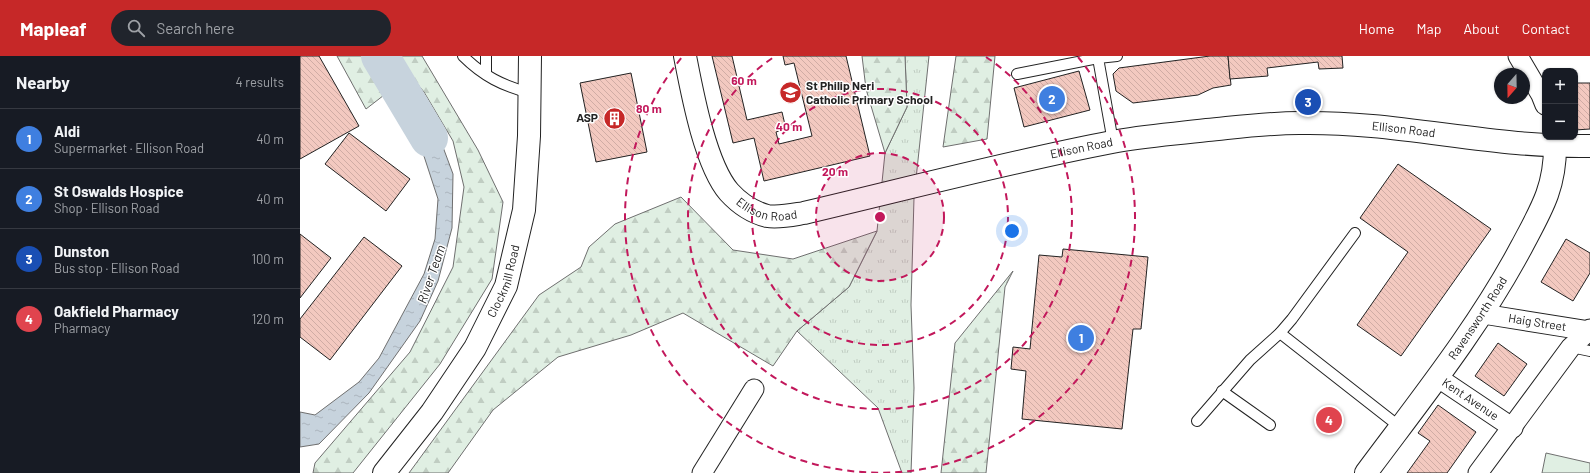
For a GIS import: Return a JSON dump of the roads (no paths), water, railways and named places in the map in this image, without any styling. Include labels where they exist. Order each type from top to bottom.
[{"type":"street","name":"Clockmill Road","points":[[384,473],[432,412],[475,348],[506,286],[524,210],[529,136],[530,56]]},
{"type":"street","name":"Ellison Road","points":[[685,56],[710,154],[722,182],[737,200],[758,213],[768,216],[804,213],[1112,142],[1253,125],[1298,122],[1359,125],[1522,145],[1554,142],[1590,146]]},
{"type":"street","points":[[1518,56],[1541,95],[1545,104]]},
{"type":"street","name":"Ravensworth Road","points":[[1366,473],[1483,314],[1506,276],[1546,200],[1552,184],[1555,166],[1554,142]]},
{"type":"street","name":"Haig Street","points":[[1483,314],[1589,330]]},
{"type":"street","points":[[1478,473],[1508,425],[1571,347],[1589,330]]},
{"type":"street","name":"Kent Avenue","points":[[1438,377],[1508,425]]},
{"type":"street","points":[[702,473],[754,389]]},
{"type":"lane","points":[[463,56],[476,69],[505,86],[530,94]]},
{"type":"lane","points":[[486,56],[486,74]]},
{"type":"lane","points":[[1017,74],[1098,58],[1117,56]]},
{"type":"lane","points":[[1098,58],[1112,142]]},
{"type":"lane","points":[[1197,421],[1250,360],[1280,333],[1355,234]]},
{"type":"lane","points":[[1280,333],[1400,428]]},
{"type":"lane","points":[[1571,347],[1590,351]]},
{"type":"lane","points":[[1222,391],[1270,425]]},
{"type":"water","points":[[411,88],[440,139],[453,174],[452,228],[438,281],[420,321],[369,393],[319,444],[300,447],[300,412],[315,415],[359,382],[379,358],[424,274],[435,239],[438,199],[421,147],[395,98]]},
{"type":"waterway","name":"River Team","points":[[380,56],[429,138]]},
{"type":"place","name":"St Philip Neri Catholic Primary School","points":[[791,93]]},
{"type":"place","name":"St Oswalds Hospice","points":[[1052,99]]},
{"type":"place","name":"Dunston","points":[[1308,102]]},
{"type":"place","name":"ASP","points":[[614,118]]},
{"type":"place","name":"Aldi","points":[[1081,338]]},
{"type":"place","name":"Oakfield Pharmacy","points":[[1329,420]]}]
